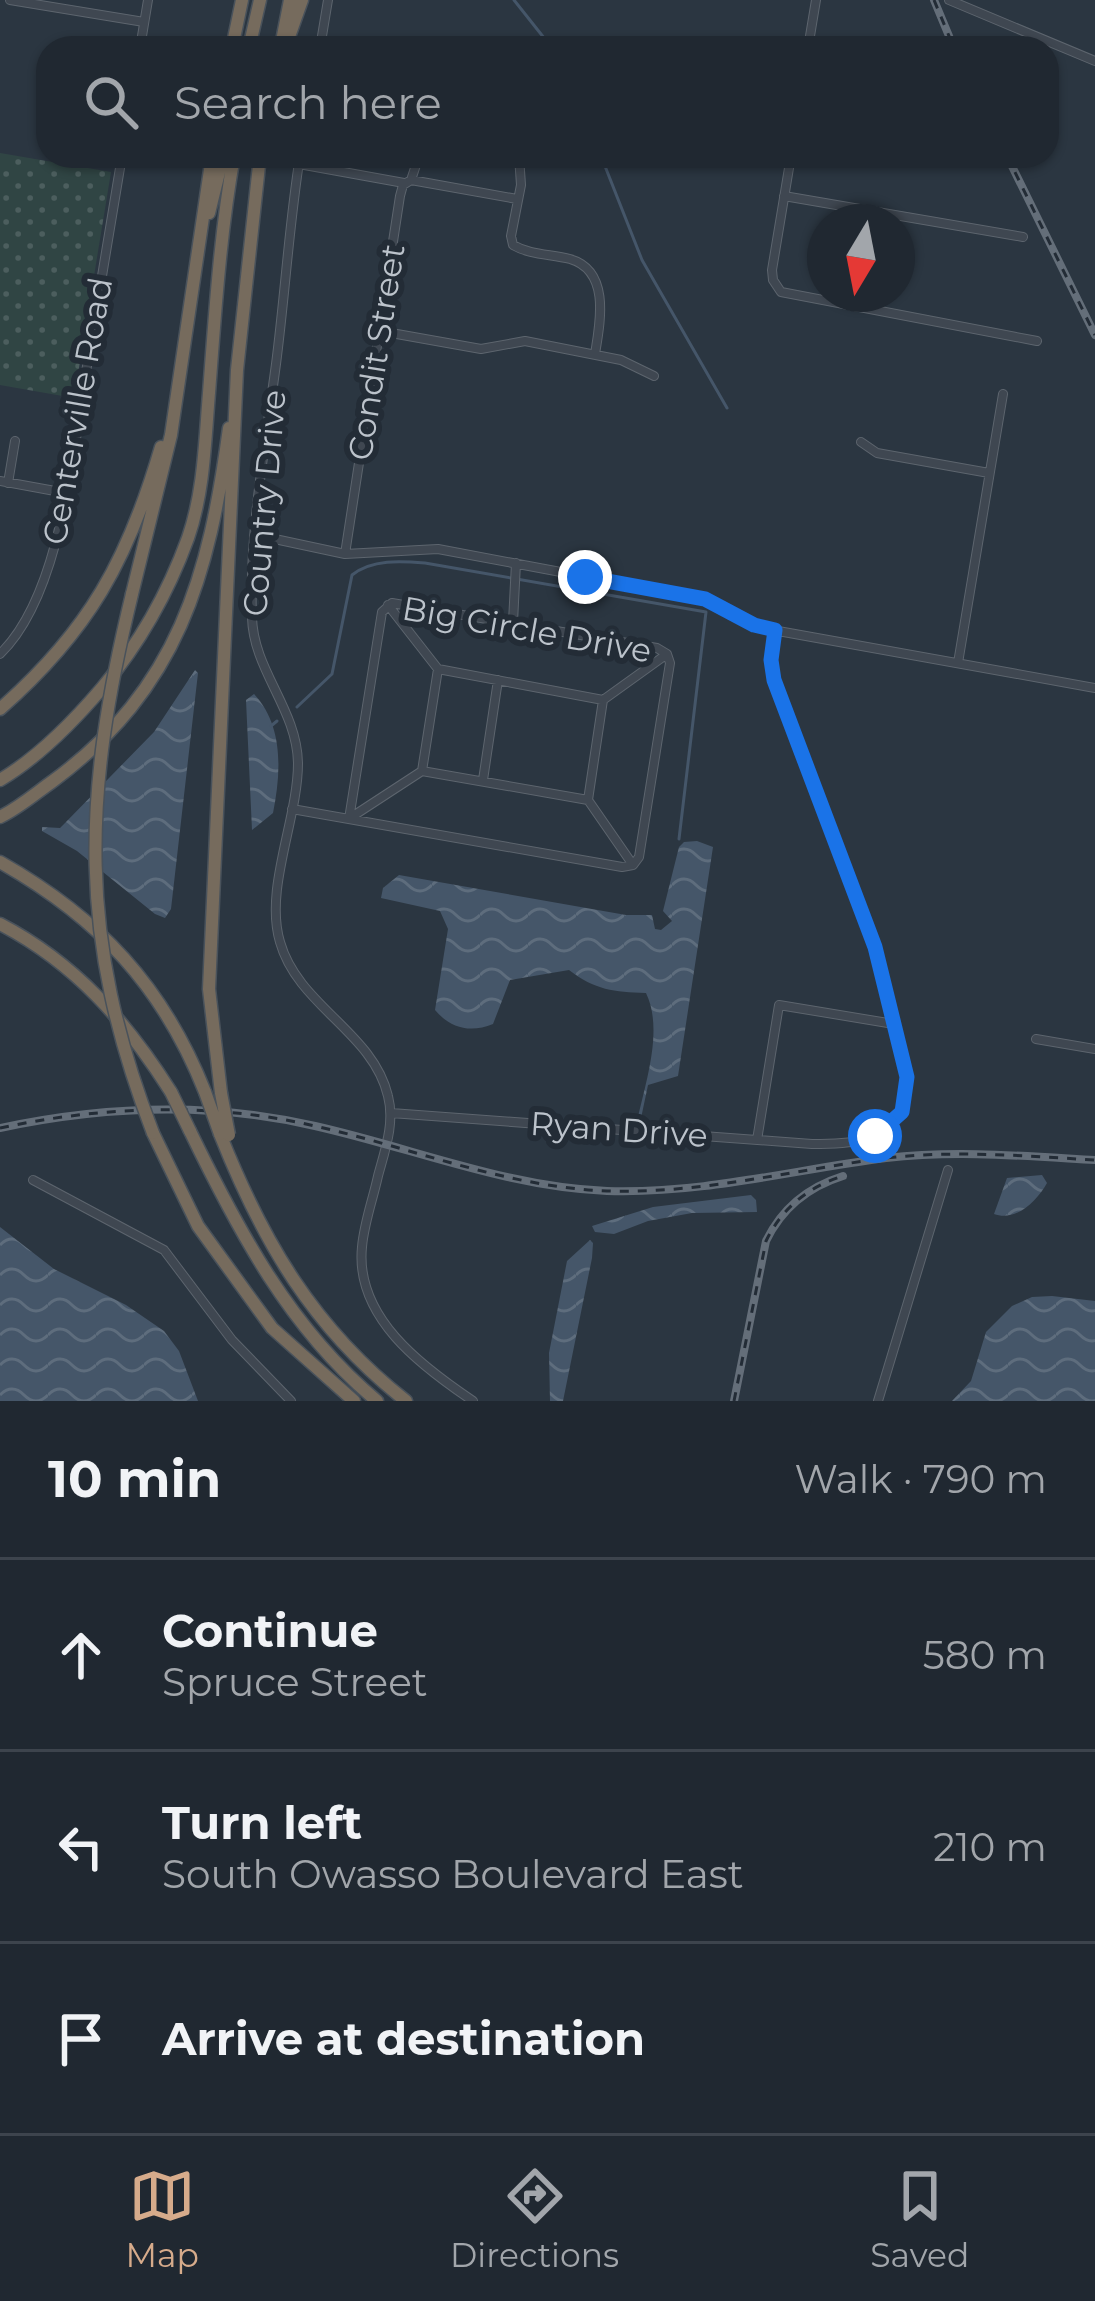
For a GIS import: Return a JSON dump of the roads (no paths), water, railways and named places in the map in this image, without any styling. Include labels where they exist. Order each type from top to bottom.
[{"type":"highway","points":[[234,36],[242,0]]},
{"type":"highway","points":[[254,36],[262,0]]},
{"type":"highway","points":[[285,36],[290,0]]},
{"type":"highway","points":[[288,36],[302,0]]},
{"type":"highway","points":[[210,168],[164,469],[100,749],[97,913],[111,1003],[153,1132],[198,1226],[260,1311],[354,1401]]},
{"type":"highway","points":[[193,279],[220,168]]},
{"type":"highway","points":[[0,780],[78,716],[124,662],[154,615],[189,534],[202,472],[233,168]]},
{"type":"highway","points":[[0,817],[80,761],[139,700],[182,628],[206,564],[220,497],[259,168]]},
{"type":"highway","points":[[225,1134],[209,989],[237,370]]},
{"type":"highway","points":[[0,709],[71,640],[118,567],[145,501],[175,400]]},
{"type":"highway","points":[[0,862],[53,892],[108,937],[177,1027],[267,1241],[319,1319],[367,1371],[406,1401]]},
{"type":"highway","points":[[0,923],[58,959],[109,1005],[171,1092],[238,1229],[296,1318],[346,1376],[377,1401]]},
{"type":"street","points":[[10,0],[144,22]]},
{"type":"street","points":[[142,36],[148,0]]},
{"type":"street","points":[[322,36],[328,0]]},
{"type":"street","points":[[810,36],[816,0]]},
{"type":"street","points":[[949,0],[1032,36]]},
{"type":"street","points":[[1059,48],[1095,61]]},
{"type":"street","name":"Centerville Road","points":[[0,654],[43,584],[66,493],[120,168]]},
{"type":"street","name":"Country Drive","points":[[299,168],[256,535],[253,633],[258,656],[292,727],[298,764],[275,925],[283,952],[306,992],[371,1060],[384,1082],[391,1113]]},
{"type":"street","points":[[339,168],[518,199]]},
{"type":"street","name":"Condit Street","points":[[345,554],[400,196],[414,168]]},
{"type":"street","points":[[519,168],[513,245],[578,262],[601,295],[595,354]]},
{"type":"street","points":[[789,168],[772,274],[776,286],[791,296],[1036,340]]},
{"type":"street","points":[[784,196],[1023,237]]},
{"type":"street","points":[[380,331],[481,349],[519,341],[621,360],[654,376]]},
{"type":"street","points":[[958,663],[1003,394]]},
{"type":"street","points":[[15,441],[4,482],[66,493]]},
{"type":"street","points":[[861,442],[877,454],[989,473]]},
{"type":"street","points":[[256,535],[345,554],[437,549],[515,563],[705,599],[754,625],[775,630],[1095,688]]},
{"type":"street","points":[[513,622],[515,563]]},
{"type":"street","name":"Big Circle Drive","points":[[349,819],[382,612],[388,605],[402,603],[657,648],[667,654],[670,662],[638,861],[633,865]]},
{"type":"street","points":[[388,605],[438,669],[604,700]]},
{"type":"street","points":[[757,1140],[779,1005],[894,1024],[875,947],[774,680],[775,630]]},
{"type":"street","points":[[292,809],[622,867],[633,865],[588,800],[604,700],[667,654]]},
{"type":"street","points":[[422,770],[438,669]]},
{"type":"street","points":[[483,780],[498,680]]},
{"type":"street","points":[[349,819],[422,770],[588,800]]},
{"type":"street","name":"Ryan Drive","points":[[391,1113],[847,1143],[883,1132],[902,1112],[907,1077],[894,1024]]},
{"type":"street","points":[[1036,1039],[1095,1049]]},
{"type":"street","points":[[391,1113],[362,1247],[365,1291],[373,1308],[409,1351],[472,1401]]},
{"type":"street","points":[[878,1401],[948,1170]]},
{"type":"street","points":[[33,1180],[164,1250],[232,1340],[291,1401]]},
{"type":"water","points":[[195,670],[171,909],[165,918],[42,827],[60,828],[154,732]]},
{"type":"water","points":[[254,694],[271,720],[278,782],[273,813],[252,830],[246,700]]},
{"type":"water","points":[[697,841],[713,847],[678,1076],[648,1085],[640,1123],[653,1040],[646,993],[605,989],[569,970],[510,980],[493,1024],[469,1029],[455,1025],[435,1010],[448,929],[440,911],[381,898],[383,888],[399,875],[626,915],[652,915],[655,929],[661,930],[672,921],[663,911],[679,847]]},
{"type":"water","points":[[1042,1175],[1047,1183],[1025,1208],[1010,1215],[994,1214],[1007,1178]]},
{"type":"water","points":[[751,1195],[757,1212],[692,1213],[648,1221],[614,1234],[595,1232],[592,1226],[653,1207]]},
{"type":"water","points":[[0,1227],[54,1269],[126,1305],[164,1331],[179,1351],[198,1401],[0,1401]]},
{"type":"water","points":[[590,1240],[592,1258],[563,1401],[550,1401],[549,1353],[567,1261]]},
{"type":"water","points":[[1032,1297],[1095,1301],[1095,1401],[952,1401],[971,1381],[986,1332],[1012,1306]]},
{"type":"waterway","points":[[514,0],[542,36]]},
{"type":"waterway","points":[[606,168],[642,260],[727,408]]},
{"type":"waterway","points":[[297,707],[332,674],[352,575],[378,564],[425,563],[706,612],[679,839]]},
{"type":"waterway","points":[[271,726],[277,721]]},
{"type":"railway","points":[[934,0],[949,36]]},
{"type":"railway","points":[[1013,168],[1095,335]]},
{"type":"railway","points":[[0,1128],[118,1111],[237,1113],[315,1126],[533,1182],[607,1191],[713,1185],[912,1156],[990,1154],[1095,1160]]},
{"type":"railway","points":[[734,1401],[766,1241],[797,1200],[843,1176]]}]
